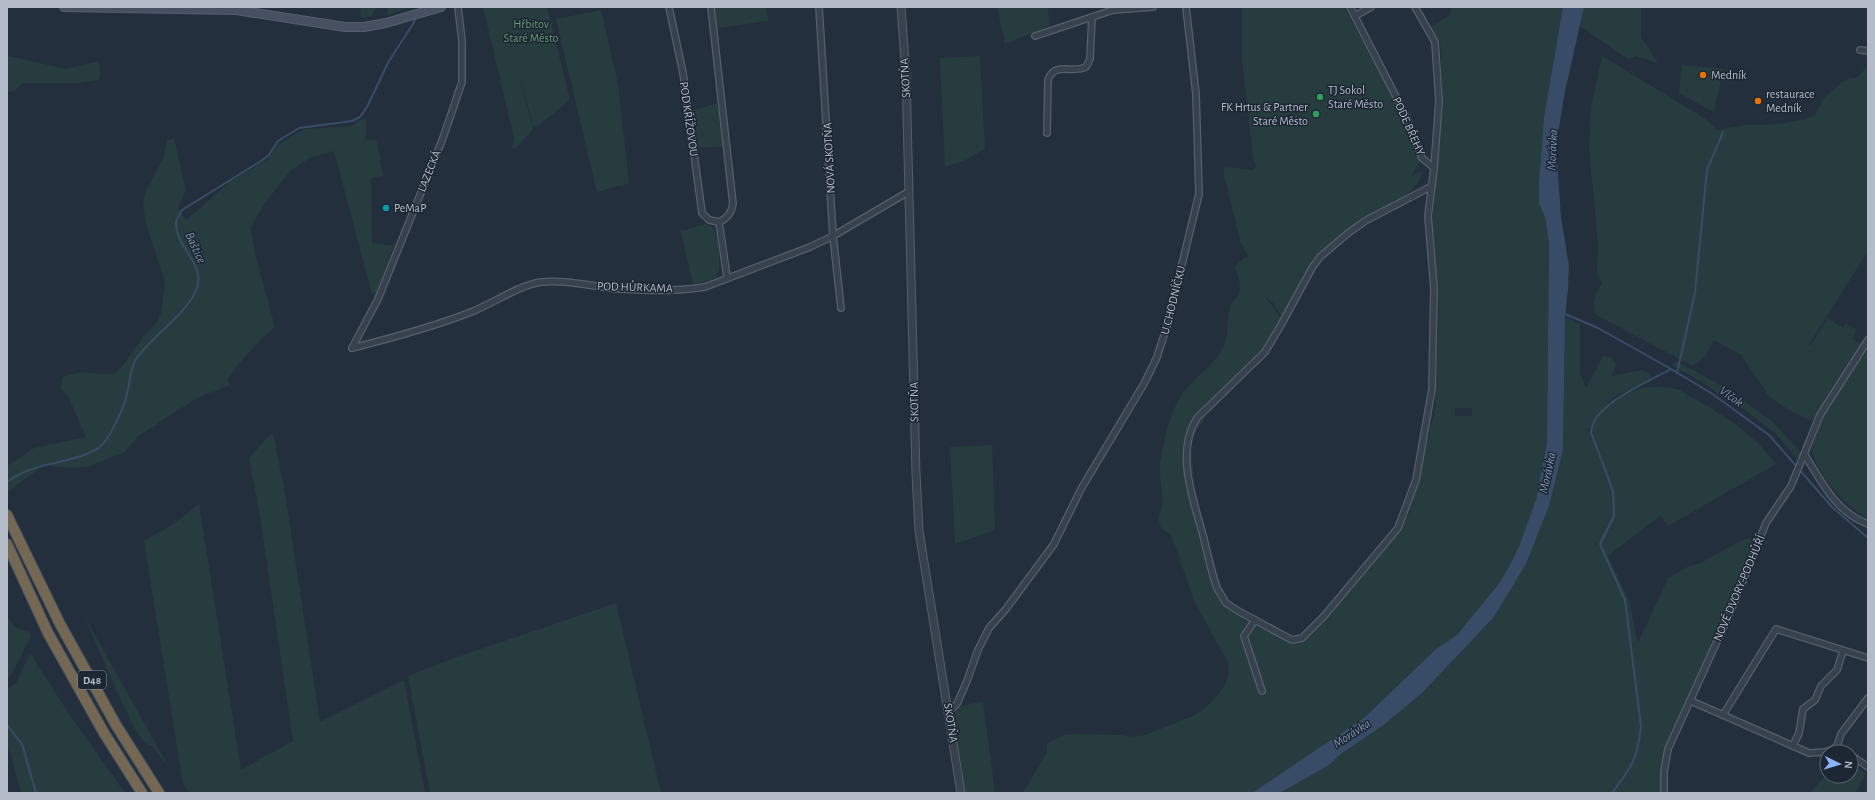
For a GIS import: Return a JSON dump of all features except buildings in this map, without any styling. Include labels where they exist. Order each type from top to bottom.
[{"type":"highway","name":"D48","points":[[7,515],[64,630],[116,725],[160,793]]},
{"type":"highway","name":"D48","points":[[7,544],[48,633],[104,733],[142,793]]},
{"type":"main road","points":[[64,7],[236,10],[345,27],[369,26],[406,18],[441,7]]},
{"type":"street","name":"LAZECKÁ","points":[[352,348],[378,300],[443,138],[462,82],[462,41],[458,7]]},
{"type":"street","name":"POD KŘÍŽOVOU","points":[[670,7],[682,73],[702,213],[709,220],[719,222]]},
{"type":"street","points":[[711,7],[732,204],[731,213],[719,222],[727,277]]},
{"type":"street","name":"NOVÁ SKOTŇA","points":[[819,7],[834,236],[841,308]]},
{"type":"street","name":"SKOTŇA","points":[[901,7],[906,74],[916,474],[919,531],[961,793]]},
{"type":"street","points":[[1035,36],[1113,10],[1153,7]]},
{"type":"street","name":"U CHODNÍČKU","points":[[949,711],[957,704],[978,650],[989,628],[1006,609],[1054,544],[1081,489],[1145,382],[1157,356],[1167,326],[1199,194],[1196,94],[1186,7]]},
{"type":"street","name":"PODE BŘEHY","points":[[1350,7],[1406,116],[1422,158],[1434,168]]},
{"type":"street","points":[[1355,16],[1371,7]]},
{"type":"street","name":"PODE BŘEHY","points":[[1415,7],[1435,42],[1439,101],[1434,168],[1432,186],[1428,216],[1434,289],[1432,389],[1416,480],[1401,523],[1324,616],[1302,638],[1292,640],[1226,603],[1215,581],[1188,480],[1188,450],[1192,426],[1197,418],[1265,352],[1312,268],[1320,258],[1364,221],[1432,186]]},
{"type":"street","points":[[1046,133],[1048,80],[1051,73],[1056,70],[1080,70],[1086,67],[1090,59],[1092,17]]},
{"type":"street","points":[[1860,50],[1868,51]]},
{"type":"street","name":"POD HŮRKAMA","points":[[352,348],[438,324],[493,303],[526,286],[541,282],[556,282],[623,289],[690,289],[705,286],[810,247],[834,236],[908,192]]},
{"type":"street","points":[[1868,340],[1820,415],[1804,457],[1822,485],[1842,509],[1868,524]]},
{"type":"street","name":"NOVÉ DVORY-PODHŮŘÍ","points":[[1664,793],[1664,772],[1668,749],[1730,613],[1766,523],[1785,498],[1804,457]]},
{"type":"street","points":[[1255,620],[1244,636],[1262,691]]},
{"type":"street","points":[[1723,715],[1776,629],[1868,658]]},
{"type":"street","points":[[1793,746],[1799,733],[1803,709],[1815,700],[1821,686],[1837,670],[1842,651]]},
{"type":"street","points":[[1838,744],[1841,734],[1868,698]]},
{"type":"street","points":[[1691,700],[1809,753],[1819,754]]},
{"type":"street","points":[[1859,761],[1868,767]]},
{"type":"green space","points":[[360,7],[378,7],[371,16],[361,18]]},
{"type":"green space","points":[[388,7],[411,7],[387,15]]},
{"type":"green space","name":"Hřbitov Staré Město","points":[[483,7],[547,7],[570,100],[539,125],[533,126],[516,60],[533,130],[515,149],[512,148],[514,138]]},
{"type":"green space","points":[[715,7],[766,7],[768,21],[718,28]]},
{"type":"green space","points":[[997,7],[1048,7],[1049,26],[1005,44]]},
{"type":"green space","points":[[1242,7],[1344,7],[1400,110],[1421,161],[1411,176],[1422,171],[1419,181],[1412,190],[1390,206],[1345,233],[1329,248],[1304,278],[1295,270],[1303,279],[1282,317],[1274,304],[1264,295],[1282,319],[1258,362],[1207,415],[1192,437],[1191,450],[1195,490],[1225,596],[1240,616],[1251,624],[1286,639],[1300,643],[1404,522],[1411,509],[1435,409],[1439,312],[1432,220],[1443,101],[1440,41],[1437,42],[1429,28],[1450,15],[1451,7],[1563,7],[1544,117],[1539,182],[1539,204],[1545,217],[1549,244],[1547,442],[1536,500],[1518,549],[1501,581],[1457,635],[1436,649],[1365,717],[1252,793],[1023,793],[1047,752],[1047,744],[1051,741],[1064,735],[1074,734],[1122,735],[1129,737],[1145,735],[1193,716],[1204,709],[1219,694],[1229,675],[1228,662],[1195,603],[1174,543],[1170,534],[1161,528],[1158,517],[1162,504],[1160,464],[1164,441],[1171,419],[1176,405],[1186,389],[1213,362],[1226,342],[1230,307],[1238,295],[1240,287],[1235,266],[1246,257],[1249,259],[1240,240],[1224,175],[1224,168],[1226,167],[1253,170],[1256,166],[1253,157],[1242,60]],"holes":[[[1455,408],[1472,408],[1472,416],[1455,416]]]},
{"type":"green space","points":[[1584,7],[1641,7],[1641,37],[1658,63],[1636,56],[1628,59],[1580,26]]},
{"type":"green space","points":[[601,10],[618,84],[629,183],[597,192],[556,19]]},
{"type":"green space","points":[[8,56],[66,69],[99,61],[100,75],[98,80],[78,83],[23,83],[14,91],[8,92]]},
{"type":"green space","points":[[980,56],[985,149],[963,161],[945,167],[940,58]]},
{"type":"green space","points":[[1602,56],[1706,119],[1717,130],[1745,125],[1768,125],[1806,119],[1815,115],[1823,99],[1842,82],[1859,76],[1868,65],[1868,251],[1808,346],[1810,346],[1828,318],[1843,328],[1846,323],[1857,330],[1852,338],[1861,344],[1816,419],[1809,420],[1779,404],[1769,396],[1741,355],[1714,340],[1705,357],[1693,366],[1596,315],[1594,302],[1602,283],[1597,275],[1598,244],[1589,148],[1591,107]]},
{"type":"green space","points":[[1682,65],[1723,69],[1714,112],[1679,93]]},
{"type":"green space","points":[[719,103],[724,146],[698,148],[694,110]]},
{"type":"green space","points":[[366,117],[366,139],[377,141],[383,176],[371,178],[372,243],[394,246],[376,293],[372,294],[334,151],[310,158],[290,171],[265,203],[250,228],[256,258],[275,327],[238,365],[228,379],[230,385],[197,398],[137,437],[125,452],[90,466],[72,468],[45,465],[7,492],[7,466],[34,448],[86,437],[67,394],[61,390],[62,377],[82,372],[103,374],[115,373],[123,365],[143,337],[157,322],[161,313],[165,282],[146,224],[143,205],[145,193],[164,156],[167,141],[174,138],[186,190],[178,207],[186,220],[229,183],[268,159],[279,144],[292,136],[306,129],[351,126]]},
{"type":"green space","points":[[706,224],[713,227],[717,239],[719,253],[718,273],[716,278],[693,285],[681,231]]},
{"type":"green space","points":[[1565,316],[1580,324],[1580,373],[1586,388],[1603,356],[1611,357],[1616,364],[1612,376],[1642,370],[1649,374],[1651,378],[1611,399],[1590,427],[1612,401],[1627,392],[1654,387],[1672,388],[1680,390],[1732,422],[1756,441],[1776,464],[1668,526],[1661,515],[1608,556],[1629,600],[1638,643],[1668,578],[1689,566],[1699,564],[1740,541],[1750,538],[1757,540],[1729,610],[1667,749],[1661,773],[1661,793],[1280,793],[1329,765],[1342,753],[1385,724],[1422,693],[1494,617],[1526,564],[1549,506],[1563,450]],"holes":[[[1590,427],[1593,434],[1587,431]]]},
{"type":"green space","points":[[1868,343],[1868,520],[1841,498],[1827,482],[1811,451],[1823,416]]},
{"type":"green space","points":[[1676,361],[1726,388],[1773,422],[1802,454],[1799,461],[1775,433],[1742,408],[1723,398],[1707,385],[1672,365]]},
{"type":"green space","points":[[273,433],[285,493],[320,722],[404,680],[425,793],[190,793],[183,784],[144,541],[175,523],[199,504],[241,770],[293,741],[260,516],[249,458]]},
{"type":"green space","points":[[992,445],[995,530],[955,544],[950,447]]},
{"type":"green space","points":[[616,603],[661,793],[430,793],[408,676],[457,657]]},
{"type":"green space","points":[[84,616],[170,769],[152,746],[145,743],[135,729]]},
{"type":"green space","points":[[7,617],[16,628],[30,632],[31,636],[14,670],[7,680]]},
{"type":"green space","points":[[30,653],[71,717],[125,793],[21,793],[12,758],[7,747],[7,690],[16,683]]},
{"type":"green space","points":[[983,701],[995,793],[965,793],[953,714],[962,706]]},
{"type":"green space","points":[[1859,769],[1866,774],[1855,793],[1810,793],[1819,783],[1859,784]]},
{"type":"water","name":"Morávka","points":[[1563,7],[1584,7],[1564,96],[1556,147],[1561,217],[1569,266],[1565,317],[1563,450],[1549,506],[1526,564],[1494,617],[1422,693],[1385,724],[1342,753],[1329,765],[1280,793],[1252,793],[1365,717],[1436,649],[1457,635],[1501,581],[1518,549],[1536,500],[1547,442],[1549,244],[1545,217],[1539,204],[1539,182],[1544,117]]},
{"type":"waterway","name":"Baštice","points":[[7,482],[26,471],[89,453],[99,448],[108,437],[123,407],[132,367],[136,359],[186,306],[193,297],[197,288],[197,271],[177,232],[176,222],[182,210],[261,161],[269,155],[278,141],[299,128],[352,121],[360,117],[367,107],[389,61],[416,17]]},
{"type":"waterway","points":[[1677,373],[1695,293],[1707,170],[1723,132]]},
{"type":"waterway","name":"Vlčok","points":[[1563,313],[1598,328],[1671,369],[1711,393],[1769,435],[1832,507],[1868,538]]},
{"type":"waterway","points":[[1612,793],[1629,769],[1636,755],[1641,726],[1625,600],[1600,544],[1614,516],[1613,491],[1591,432],[1594,422],[1601,412],[1611,403],[1636,387],[1671,369]]},
{"type":"waterway","points":[[7,725],[22,744],[36,793]]},
{"type":"place","name":"Medník","points":[[1703,75]]},
{"type":"place","name":"TJ Sokol Staré Město","points":[[1320,97]]},
{"type":"place","name":"restaurace Medník","points":[[1758,101]]},
{"type":"place","name":"FK Hrtus & Partner Staré Město","points":[[1316,114]]},
{"type":"place","name":"PeMaP","points":[[386,208]]}]
